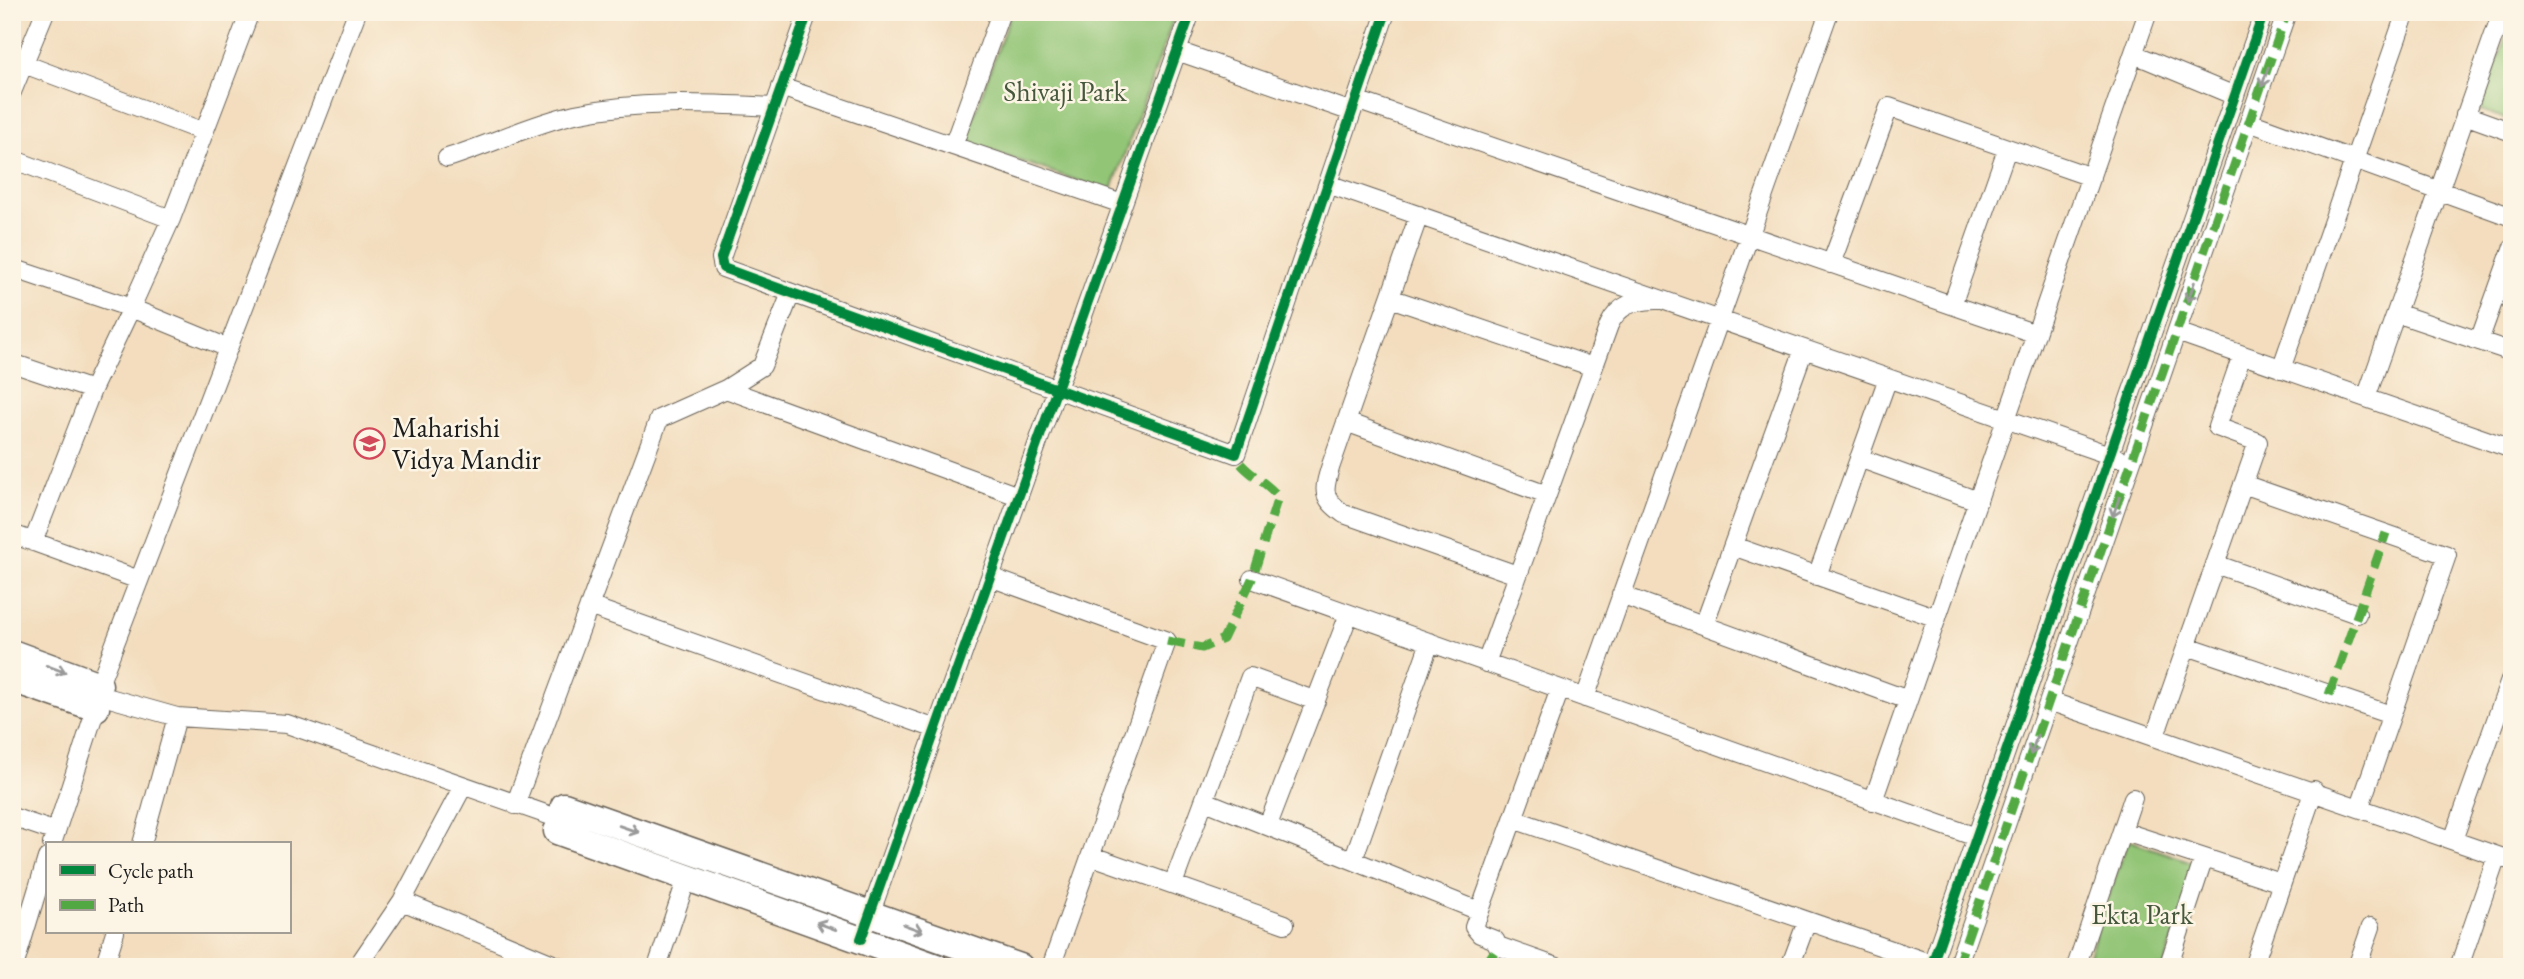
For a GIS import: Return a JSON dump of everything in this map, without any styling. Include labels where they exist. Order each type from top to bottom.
[{"type":"street","points":[[12,92],[45,12]]},
{"type":"street","points":[[12,817],[54,838],[98,696],[139,580],[357,12]]},
{"type":"street","points":[[807,12],[721,258],[723,268],[1236,454],[1386,12]]},
{"type":"street","points":[[953,146],[1001,12]]},
{"type":"street","points":[[861,939],[1191,12]]},
{"type":"street","points":[[1585,698],[1829,12]]},
{"type":"street","points":[[1873,801],[2148,12]]},
{"type":"street","points":[[1513,819],[1931,965],[2264,12]]},
{"type":"street","points":[[1957,967],[2287,12]]},
{"type":"street","points":[[2281,369],[2406,12]]},
{"type":"street","points":[[2366,398],[2502,12]]},
{"type":"street","points":[[33,542],[92,390],[171,219],[204,132],[243,14]]},
{"type":"street","points":[[1177,51],[1354,106],[1749,236],[2036,334]]},
{"type":"street","points":[[2134,54],[2235,96]]},
{"type":"street","points":[[24,64],[204,132]]},
{"type":"street","points":[[781,87],[1122,204]]},
{"type":"street","points":[[447,158],[572,115],[625,106],[699,103],[774,107]]},
{"type":"street","points":[[1831,264],[1889,107],[2091,177]]},
{"type":"street","points":[[2465,115],[2512,132]]},
{"type":"street","points":[[2249,122],[2512,217]]},
{"type":"street","points":[[1952,305],[2007,149]]},
{"type":"street","points":[[12,159],[171,219]]},
{"type":"street","points":[[1328,184],[2131,463]]},
{"type":"street","points":[[1419,215],[1325,487],[1330,504],[1345,514],[1517,575]]},
{"type":"street","points":[[2479,341],[2512,249]]},
{"type":"street","points":[[12,268],[131,308],[228,348]]},
{"type":"street","points":[[515,805],[659,419],[726,389],[762,366],[791,293]]},
{"type":"street","points":[[1390,298],[1593,367]]},
{"type":"street","points":[[1486,663],[1593,367],[1619,309],[1636,301],[1662,300]]},
{"type":"street","points":[[2396,313],[2512,352]]},
{"type":"street","points":[[2177,332],[2512,449]]},
{"type":"street","points":[[1704,625],[1804,349]]},
{"type":"street","points":[[2155,736],[2258,442],[2217,427],[2242,355]]},
{"type":"street","points":[[12,363],[92,390]]},
{"type":"street","points":[[1816,576],[1888,378]]},
{"type":"street","points":[[726,389],[1018,496]]},
{"type":"street","points":[[1346,422],[1547,495]]},
{"type":"street","points":[[1859,458],[1978,500]]},
{"type":"street","points":[[2243,484],[2447,555],[2360,806]]},
{"type":"street","points":[[12,534],[139,580]]},
{"type":"street","points":[[1733,546],[1937,618]]},
{"type":"street","points":[[2215,564],[2357,614]]},
{"type":"street","points":[[990,577],[1167,641],[1051,967]]},
{"type":"street","points":[[1252,579],[1976,837]]},
{"type":"street","points":[[1621,595],[1909,700]]},
{"type":"street","points":[[589,606],[936,729]]},
{"type":"street","points":[[1268,825],[1349,614]]},
{"type":"street","points":[[1353,860],[1430,642]]},
{"type":"street","points":[[2186,646],[2391,715]]},
{"type":"street","points":[[12,653],[98,696]]},
{"type":"street","points":[[2453,840],[2512,675]]},
{"type":"street","points":[[1173,884],[1250,677],[1316,701]]},
{"type":"street","points":[[12,679],[98,696],[177,717],[287,724],[462,788],[870,913],[1020,967]]},
{"type":"street","points":[[1557,967],[1498,946],[1495,940],[1480,934],[1474,927],[1560,689]]},
{"type":"street","points":[[2049,701],[2314,790],[2505,858],[2459,967]]},
{"type":"street","points":[[143,842],[177,717]]},
{"type":"street","points":[[357,967],[402,901],[462,788]]},
{"type":"street","points":[[2253,967],[2314,790]]},
{"type":"street","points":[[2076,967],[2133,798]]},
{"type":"street","points":[[1205,801],[1479,911]]},
{"type":"street","points":[[558,818],[688,875],[921,964]]},
{"type":"street","points":[[2122,831],[2281,883]]},
{"type":"street","points":[[1092,856],[1285,924]]},
{"type":"street","points":[[2168,967],[2204,858]]},
{"type":"street","points":[[14,967],[46,863]]},
{"type":"street","points":[[657,967],[688,875]]},
{"type":"street","points":[[402,901],[560,967]]},
{"type":"street","points":[[1790,967],[1807,921]]},
{"type":"street","points":[[2357,967],[2371,927]]},
{"type":"street","points":[[104,967],[114,934]]},
{"type":"street","points":[[506,967],[514,950]]},
{"type":"green space","name":"Shivaji Park","points":[[1011,12],[1176,12],[1111,192],[965,142]]},
{"type":"green space","points":[[2512,20],[2512,121],[2480,110]]},
{"type":"green space","name":"Ekta Park","points":[[2128,840],[2198,864],[2164,967],[2096,967],[2086,963]]},
{"type":"marked path","points":[[1957,967],[2287,12]]},
{"type":"marked path","points":[[1167,641],[1202,648],[1223,639],[1252,579],[1278,497],[1242,465],[1236,454]]},
{"type":"marked path","points":[[2329,695],[2386,533]]},
{"type":"marked path","points":[[1484,967],[1498,946]]},
{"type":"cycle path","points":[[808,12],[721,258],[723,268],[1236,454],[1386,12]]},
{"type":"cycle path","points":[[861,939],[1191,12]]},
{"type":"cycle path","points":[[1931,967],[2264,12]]},
{"type":"place","name":"Maharishi Vidya Mandir","points":[[369,443]]}]
